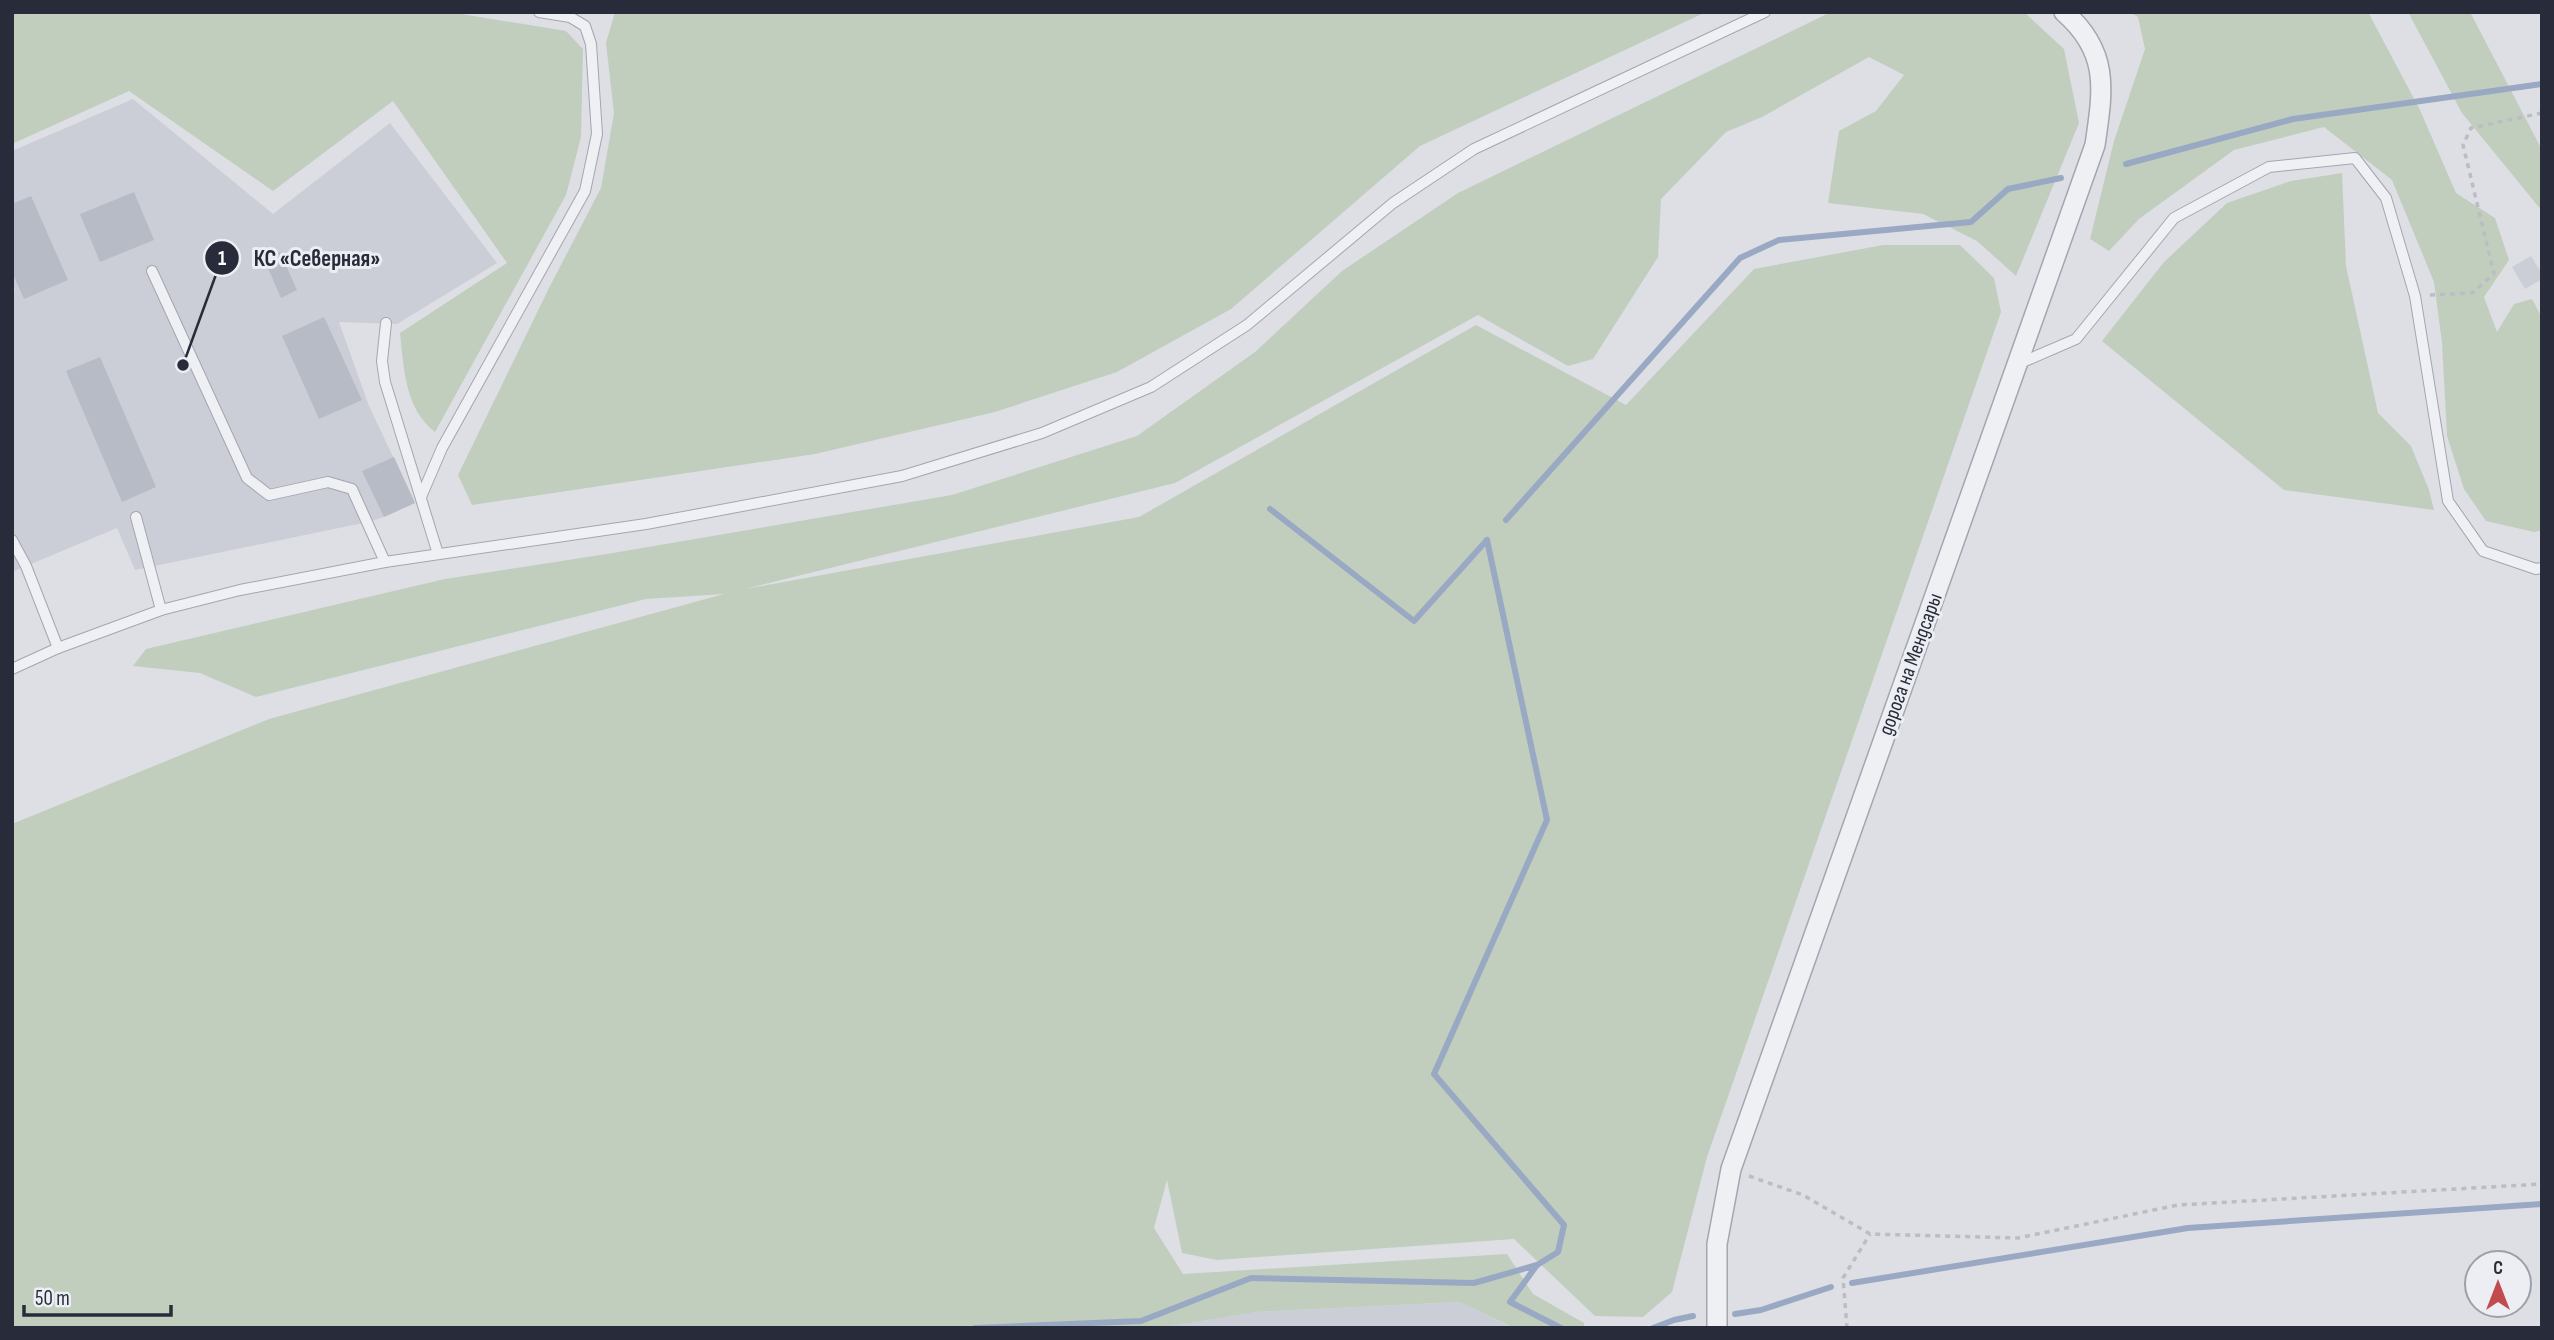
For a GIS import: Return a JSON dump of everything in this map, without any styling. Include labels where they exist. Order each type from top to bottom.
[{"type":"street","name":"дорога на Мендсары","points":[[1717,1328],[1717,1244],[1731,1169],[2095,145],[2102,99],[2100,65],[2085,34],[2064,12]]},
{"type":"lane","points":[[421,497],[442,448],[585,191],[597,134],[591,44],[585,26],[570,17],[539,12]]},
{"type":"lane","points":[[12,669],[58,648],[161,610],[240,590],[385,562],[646,524],[902,476],[1042,433],[1151,387],[1247,325],[1393,203],[1474,149],[1765,12]]},
{"type":"lane","points":[[2017,364],[2076,339],[2174,218],[2269,167],[2355,158],[2386,198],[2415,296],[2448,501],[2483,551],[2536,569],[2542,568]]},
{"type":"lane","points":[[152,271],[247,478],[269,495],[328,482],[352,489],[385,562]]},
{"type":"lane","points":[[386,323],[382,361],[385,382],[438,554]]},
{"type":"lane","points":[[136,517],[161,610]]},
{"type":"lane","points":[[12,540],[26,566],[58,648]]},
{"type":"path","points":[[2415,296],[2472,293],[2494,274],[2463,145],[2471,128],[2542,113]]},
{"type":"path","points":[[1731,1169],[1803,1195],[1870,1234],[2018,1238],[2178,1205],[2542,1184]]},
{"type":"path","points":[[1847,1328],[1843,1278],[1870,1234]]},
{"type":"shaded area","points":[[133,99],[273,214],[390,123],[497,263],[397,324],[339,322],[369,406],[415,503],[368,522],[135,570],[117,528],[12,572],[12,291],[15,289],[12,284],[12,151]]},
{"type":"shaded area","points":[[2531,256],[2542,274],[2542,279],[2525,289],[2512,267]]},
{"type":"shaded area","points":[[1459,1302],[1513,1328],[1160,1328],[1257,1312]]},
{"type":"green space","points":[[12,12],[449,12],[566,31],[583,49],[581,137],[566,195],[435,432],[417,412],[412,400],[405,374],[400,333],[507,263],[393,101],[273,191],[129,91],[12,144]]},
{"type":"green space","points":[[615,12],[1706,12],[1420,146],[1231,309],[1117,372],[995,412],[815,454],[472,505],[458,475],[601,188],[614,113],[606,43]]},
{"type":"green space","points":[[1831,12],[2024,12],[2064,49],[2079,123],[2016,276],[1977,241],[1923,214],[1828,203],[1839,131],[1876,111],[1904,75],[1869,57],[1762,117],[1726,132],[1661,199],[1658,257],[1593,359],[1568,366],[1478,315],[1175,483],[745,589],[1139,517],[1476,325],[1626,405],[1754,269],[1883,245],[1960,245],[1994,278],[2001,312],[1707,1157],[1672,1292],[1643,1317],[1595,1316],[1514,1239],[1217,1260],[1182,1253],[1167,1180],[1154,1228],[1183,1274],[1507,1254],[1533,1294],[1584,1323],[1584,1328],[1514,1328],[1459,1302],[1257,1312],[1160,1328],[12,1328],[12,824],[269,719],[724,594],[646,599],[256,697],[200,673],[133,666],[146,649],[445,579],[952,495],[1137,436],[1255,352],[1342,271],[1458,193]]},
{"type":"green space","points":[[2130,12],[2368,12],[2420,110],[2456,193],[2495,218],[2509,260],[2484,297],[2497,332],[2514,304],[2532,299],[2542,318],[2542,530],[2534,532],[2486,521],[2464,489],[2447,436],[2442,343],[2434,282],[2392,180],[2324,127],[2234,150],[2139,219],[2109,251],[2090,239],[2114,141],[2145,49],[2138,17]]},
{"type":"green space","points":[[2408,12],[2470,12],[2542,150],[2542,211],[2462,113]]},
{"type":"green space","points":[[2342,173],[2346,266],[2378,413],[2411,446],[2434,510],[2284,490],[2102,341],[2164,262],[2227,203],[2291,181]]},
{"type":"building","points":[[134,192],[154,240],[100,262],[80,214]]},
{"type":"building","points":[[31,196],[68,280],[24,299],[12,272],[12,204]]},
{"type":"building","points":[[280,252],[297,290],[281,298],[264,259]]},
{"type":"building","points":[[324,317],[362,400],[319,419],[282,336]]},
{"type":"building","points":[[100,357],[156,487],[122,502],[66,371]]},
{"type":"building","points":[[394,457],[415,503],[384,517],[362,471]]},
{"type":"waterway","points":[[2126,164],[2293,119],[2542,84]]},
{"type":"waterway","points":[[1506,520],[1740,258],[1779,240],[1971,222],[2008,189],[2061,178]]},
{"type":"waterway","points":[[1270,509],[1414,621],[1487,540]]},
{"type":"waterway","points":[[1487,540],[1547,820],[1434,1074],[1564,1225],[1558,1252],[1537,1265]]},
{"type":"waterway","points":[[1852,1283],[2188,1228],[2542,1204]]},
{"type":"waterway","points":[[975,1328],[1141,1321],[1251,1278],[1474,1283],[1537,1265],[1510,1302],[1561,1328]]},
{"type":"waterway","points":[[1735,1314],[1761,1310],[1831,1287]]},
{"type":"waterway","points":[[1653,1328],[1693,1316]]},
{"type":"place","name":"КС «Северная»","points":[[183,365]]}]
